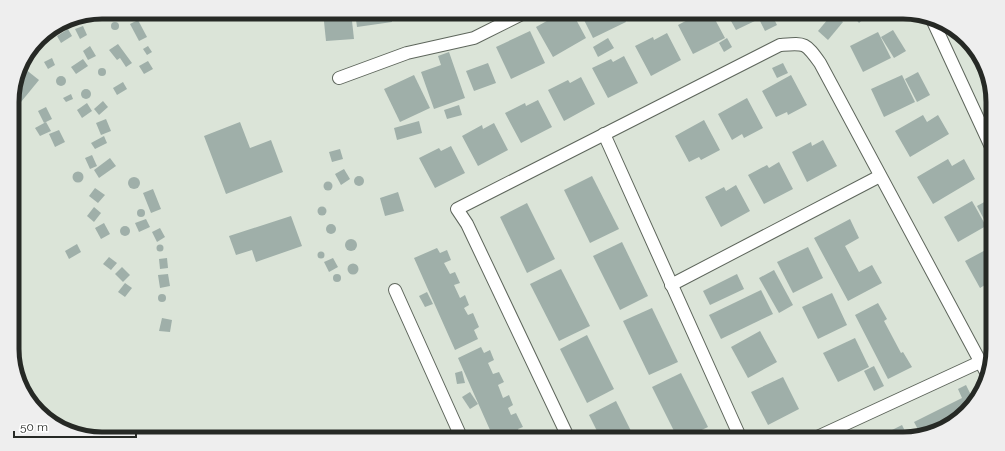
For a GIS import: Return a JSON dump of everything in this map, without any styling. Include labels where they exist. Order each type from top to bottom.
[{"type":"street","points":[[339,78],[407,53],[474,38],[514,19]]},
{"type":"street","points":[[934,25],[986,136]]},
{"type":"street","points":[[565,432],[467,224],[457,209],[780,45],[800,43],[809,48],[820,63],[984,368]]},
{"type":"street","points":[[604,134],[738,432]]},
{"type":"street","points":[[671,285],[880,176]]},
{"type":"street","points":[[395,290],[459,432]]},
{"type":"street","points":[[827,432],[980,362]]},
{"type":"building","points":[[324,19],[352,19],[354,39],[326,41]]},
{"type":"building","points":[[356,19],[392,19],[392,22],[357,27]]},
{"type":"building","points":[[400,19],[417,19],[400,21]]},
{"type":"building","points":[[550,19],[576,19],[586,38],[553,57],[536,27]]},
{"type":"building","points":[[584,19],[624,19],[626,22],[593,38]]},
{"type":"building","points":[[689,19],[715,19],[725,38],[693,54],[678,25]]},
{"type":"building","points":[[730,19],[759,19],[736,30]]},
{"type":"building","points":[[759,19],[774,19],[777,25],[765,31]]},
{"type":"building","points":[[828,19],[840,19],[843,22],[828,40],[818,31]]},
{"type":"building","points":[[856,19],[863,19],[859,23]]},
{"type":"building","points":[[138,20],[147,37],[139,41],[130,24]]},
{"type":"building","points":[[113,22],[117,22],[119,26],[117,30],[113,30],[111,28],[111,24]]},
{"type":"building","points":[[83,26],[87,35],[80,39],[75,29]]},
{"type":"building","points":[[68,29],[72,36],[61,43],[57,36]]},
{"type":"building","points":[[893,30],[906,51],[894,58],[881,37]]},
{"type":"building","points":[[530,31],[545,63],[511,79],[496,47]]},
{"type":"building","points":[[878,32],[891,58],[863,72],[850,46]]},
{"type":"building","points":[[667,33],[681,60],[651,76],[635,46],[653,37],[654,40]]},
{"type":"building","points":[[608,38],[614,48],[598,57],[593,47]]},
{"type":"building","points":[[727,38],[732,47],[724,52],[719,43]]},
{"type":"building","points":[[118,44],[132,63],[126,67],[120,58],[117,60],[109,50]]},
{"type":"building","points":[[90,46],[96,56],[88,60],[83,51]]},
{"type":"building","points":[[148,46],[152,52],[147,55],[143,49]]},
{"type":"building","points":[[449,52],[465,98],[434,109],[421,72],[441,65],[438,56]]},
{"type":"building","points":[[624,56],[638,83],[608,98],[592,68],[611,59],[613,62]]},
{"type":"building","points":[[52,58],[55,65],[48,69],[44,62]]},
{"type":"building","points":[[83,59],[88,66],[76,74],[71,67]]},
{"type":"building","points":[[148,61],[153,69],[144,74],[139,66]]},
{"type":"building","points":[[488,63],[496,83],[474,91],[466,71]]},
{"type":"building","points":[[783,63],[788,73],[777,78],[772,68]]},
{"type":"building","points":[[102,68],[105,69],[105,75],[102,76],[99,75],[98,72],[99,69]]},
{"type":"building","points":[[25,69],[39,80],[19,104],[19,96]]},
{"type":"building","points":[[918,72],[930,95],[917,102],[905,79]]},
{"type":"building","points":[[414,75],[430,108],[400,122],[384,89]]},
{"type":"building","points":[[791,75],[807,105],[788,115],[787,112],[776,117],[762,91]]},
{"type":"building","points":[[902,75],[915,102],[884,117],[871,89]]},
{"type":"building","points":[[61,76],[66,81],[61,86],[56,81]]},
{"type":"building","points":[[581,77],[595,104],[564,121],[548,90],[568,80],[570,83]]},
{"type":"building","points":[[123,82],[127,89],[117,95],[113,88]]},
{"type":"building","points":[[84,89],[88,89],[90,90],[90,98],[84,99],[81,96],[81,92]]},
{"type":"building","points":[[71,94],[73,99],[66,102],[63,98]]},
{"type":"building","points":[[747,98],[763,128],[744,138],[742,134],[732,140],[718,114]]},
{"type":"building","points":[[538,100],[552,127],[521,143],[505,113],[525,103],[526,106]]},
{"type":"building","points":[[103,101],[108,107],[99,115],[94,109]]},
{"type":"building","points":[[87,103],[92,111],[82,118],[77,110]]},
{"type":"building","points":[[459,105],[462,115],[447,119],[444,110]]},
{"type":"building","points":[[46,107],[52,119],[44,123],[38,111]]},
{"type":"building","points":[[923,115],[927,122],[938,115],[949,134],[910,157],[895,131]]},
{"type":"building","points":[[106,119],[111,131],[101,135],[96,123]]},
{"type":"building","points":[[704,120],[720,150],[701,160],[699,157],[689,162],[675,136]]},
{"type":"building","points":[[419,121],[422,133],[397,140],[394,128]]},
{"type":"building","points":[[46,122],[51,131],[40,136],[35,128]]},
{"type":"building","points":[[240,122],[250,148],[271,140],[283,172],[226,194],[204,136]]},
{"type":"building","points":[[494,123],[508,150],[478,166],[462,136],[482,125],[483,129]]},
{"type":"building","points":[[59,130],[65,142],[55,147],[49,134]]},
{"type":"building","points":[[104,136],[107,143],[95,149],[91,143]]},
{"type":"building","points":[[823,140],[837,166],[807,182],[792,152],[811,142],[812,146]]},
{"type":"building","points":[[451,146],[465,173],[435,188],[419,158],[439,148],[441,151]]},
{"type":"building","points":[[340,149],[343,159],[332,162],[329,152]]},
{"type":"building","points":[[92,155],[97,166],[90,169],[85,158]]},
{"type":"building","points":[[110,158],[116,166],[99,178],[94,170]]},
{"type":"building","points":[[948,159],[952,166],[964,159],[975,179],[933,204],[917,177]]},
{"type":"building","points":[[779,162],[793,189],[764,204],[748,175],[767,165],[769,168]]},
{"type":"building","points":[[344,169],[350,179],[341,185],[335,174]]},
{"type":"building","points":[[76,172],[80,172],[82,173],[82,181],[76,182],[73,179],[73,175]]},
{"type":"building","points":[[357,176],[361,176],[363,177],[363,185],[357,186],[354,183],[354,179]]},
{"type":"building","points":[[592,176],[619,229],[590,243],[564,190]]},
{"type":"building","points":[[132,177],[136,177],[140,183],[136,189],[132,189],[128,185],[128,181]]},
{"type":"building","points":[[328,181],[333,186],[328,191],[323,186]]},
{"type":"building","points":[[736,185],[750,211],[721,227],[705,197],[724,187],[726,191]]},
{"type":"building","points":[[95,188],[105,195],[98,203],[89,196]]},
{"type":"building","points":[[153,189],[161,209],[151,213],[143,193]]},
{"type":"building","points":[[398,192],[404,211],[385,216],[380,198]]},
{"type":"building","points":[[972,201],[986,226],[958,242],[944,217]]},
{"type":"building","points":[[986,201],[986,223],[977,206]]},
{"type":"building","points":[[527,203],[555,259],[527,273],[500,217]]},
{"type":"building","points":[[322,206],[327,211],[322,216],[317,211]]},
{"type":"building","points":[[94,207],[101,213],[94,222],[87,216]]},
{"type":"building","points":[[139,209],[143,209],[145,213],[143,217],[139,217],[137,215],[137,211]]},
{"type":"building","points":[[291,216],[302,246],[256,262],[252,250],[236,255],[229,236]]},
{"type":"building","points":[[146,219],[150,227],[139,232],[135,223]]},
{"type":"building","points":[[850,219],[859,238],[845,246],[859,272],[872,265],[882,283],[848,301],[814,238]]},
{"type":"building","points":[[104,223],[110,234],[101,239],[95,228]]},
{"type":"building","points":[[329,224],[333,224],[335,225],[335,233],[329,234],[326,231],[326,227]]},
{"type":"building","points":[[125,226],[130,231],[125,236],[120,231]]},
{"type":"building","points":[[160,228],[165,237],[157,242],[152,232]]},
{"type":"building","points":[[349,239],[353,239],[357,245],[353,251],[349,251],[345,247],[345,243]]},
{"type":"building","points":[[622,242],[648,296],[620,310],[593,256]]},
{"type":"building","points":[[77,244],[81,252],[69,259],[65,251]]},
{"type":"building","points":[[160,244],[163,245],[163,251],[160,252],[157,251],[156,248],[157,245]]},
{"type":"building","points":[[808,247],[823,278],[793,293],[777,262]]},
{"type":"building","points":[[437,248],[440,253],[447,250],[451,260],[444,263],[450,274],[455,272],[460,283],[454,285],[460,298],[465,295],[469,305],[464,308],[468,315],[473,313],[479,327],[474,330],[478,339],[455,350],[414,258]]},
{"type":"building","points":[[986,250],[986,284],[980,288],[965,261]]},
{"type":"building","points":[[321,251],[324,252],[324,258],[321,259],[318,258],[317,255],[318,252]]},
{"type":"building","points":[[109,257],[117,263],[111,270],[103,264]]},
{"type":"building","points":[[167,258],[168,268],[160,269],[159,259]]},
{"type":"building","points":[[333,258],[338,267],[329,272],[324,262]]},
{"type":"building","points":[[351,264],[355,264],[357,265],[357,273],[351,274],[348,271],[348,267]]},
{"type":"building","points":[[122,267],[130,275],[123,282],[115,274]]},
{"type":"building","points":[[561,269],[590,326],[559,341],[530,284]]},
{"type":"building","points":[[774,270],[793,305],[779,313],[759,278]]},
{"type":"building","points":[[168,274],[170,286],[160,288],[158,275]]},
{"type":"building","points":[[335,274],[339,274],[341,278],[339,282],[335,282],[333,280],[333,276]]},
{"type":"building","points":[[737,274],[744,289],[710,305],[703,291]]},
{"type":"building","points":[[125,283],[132,288],[125,297],[118,292]]},
{"type":"building","points":[[761,290],[773,314],[721,339],[709,315]]},
{"type":"building","points":[[427,292],[433,304],[425,307],[419,296]]},
{"type":"building","points":[[832,293],[847,325],[818,339],[802,307]]},
{"type":"building","points":[[162,294],[165,295],[165,301],[162,302],[159,301],[158,298],[159,295]]},
{"type":"building","points":[[878,303],[887,319],[884,321],[901,353],[903,352],[912,367],[888,379],[855,315]]},
{"type":"building","points":[[652,308],[678,362],[649,375],[623,321]]},
{"type":"building","points":[[162,318],[172,320],[170,332],[159,331]]},
{"type":"building","points":[[760,331],[777,362],[748,378],[731,347]]},
{"type":"building","points":[[587,335],[614,389],[587,403],[560,349]]},
{"type":"building","points":[[855,338],[869,367],[838,382],[823,353]]},
{"type":"building","points":[[481,347],[484,353],[490,350],[494,360],[488,363],[493,374],[499,372],[504,382],[498,385],[503,398],[509,395],[513,405],[508,408],[511,415],[516,413],[523,427],[518,429],[519,432],[491,432],[458,358]]},
{"type":"building","points":[[874,366],[884,386],[874,391],[864,371]]},
{"type":"building","points":[[462,371],[465,383],[457,384],[455,373]]},
{"type":"building","points":[[681,373],[708,427],[698,432],[674,432],[652,387]]},
{"type":"building","points":[[783,377],[799,409],[768,425],[751,392]]},
{"type":"building","points":[[966,385],[972,396],[962,408],[954,415],[940,423],[930,428],[918,430],[914,422],[962,398],[958,389]]},
{"type":"building","points":[[470,392],[478,404],[470,409],[462,397]]},
{"type":"building","points":[[616,401],[632,432],[598,432],[589,415]]},
{"type":"building","points":[[902,425],[906,432],[888,432]]}]
